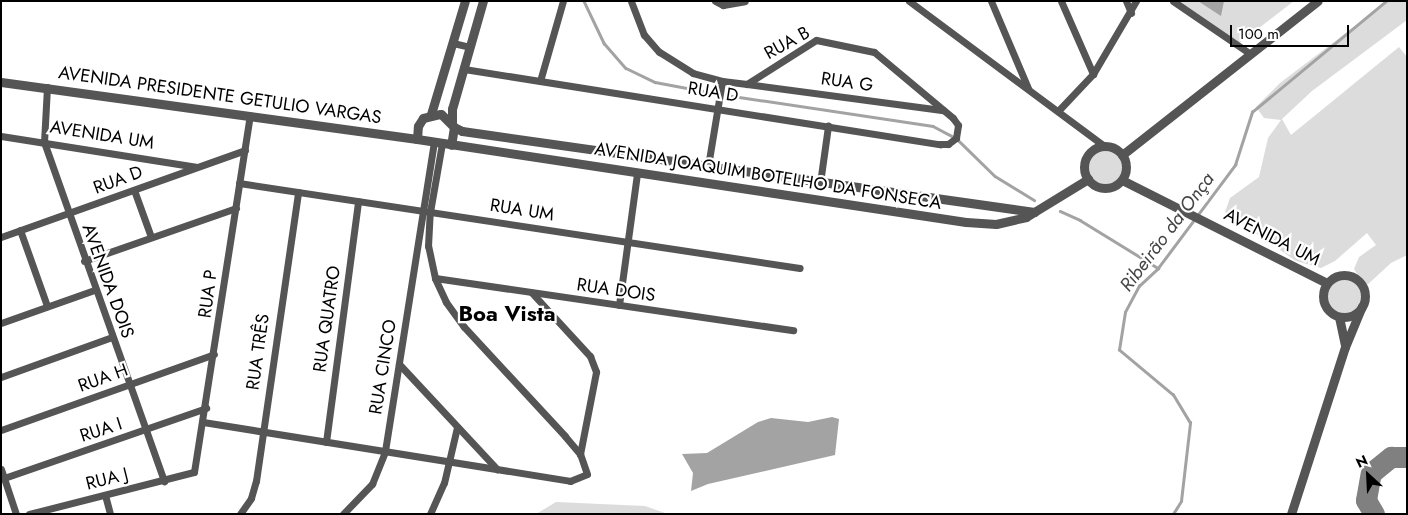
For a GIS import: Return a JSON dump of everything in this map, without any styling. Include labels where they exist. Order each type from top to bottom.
[{"type":"street","points":[[417,139],[418,126],[432,114],[464,1]]},
{"type":"street","points":[[203,422],[570,481],[587,474],[580,454],[464,327],[446,302],[434,278],[428,246],[426,211],[442,143],[453,125],[464,69],[483,1]]},
{"type":"street","points":[[540,81],[563,1]]},
{"type":"street","points":[[631,1],[644,35],[659,52],[693,73],[722,81],[747,84]]},
{"type":"street","points":[[715,1],[723,5],[745,1]]},
{"type":"street","points":[[909,1],[1104,146],[1122,155],[1126,168],[1122,180],[1105,188],[1088,179],[1085,161],[1092,151],[1104,146]]},
{"type":"street","points":[[991,1],[1028,88]]},
{"type":"street","points":[[1061,1],[1093,74]]},
{"type":"street","points":[[1126,1],[1131,13]]},
{"type":"street","points":[[1058,111],[1093,74],[1131,13],[1136,1]]},
{"type":"street","points":[[1173,1],[1249,53]]},
{"type":"street","points":[[1122,155],[1249,53],[1318,1]]},
{"type":"street","name":"RUA B","points":[[747,84],[809,43],[823,40],[874,52],[944,110],[958,125],[956,138]]},
{"type":"street","points":[[453,44],[470,47]]},
{"type":"street","name":"RUA D","points":[[464,69],[718,107],[940,144],[948,144],[956,138]]},
{"type":"street","points":[[708,166],[722,81]]},
{"type":"street","name":"AVENIDA PRESIDENTE GETULIO VARGAS","points":[[1,82],[442,143]]},
{"type":"street","name":"RUA G","points":[[747,84],[944,110]]},
{"type":"street","name":"AVENIDA DOIS","points":[[48,87],[44,142],[94,290],[164,481]]},
{"type":"street","points":[[432,114],[441,114],[462,131],[1035,212]]},
{"type":"street","name":"RUA P","points":[[191,475],[196,469],[206,408],[250,115]]},
{"type":"street","points":[[820,183],[828,126]]},
{"type":"street","name":"AVENIDA UM","points":[[1,136],[197,167]]},
{"type":"street","name":"AVENIDA JOAQUIM BOTELHO DA FONSECA","points":[[442,143],[966,222],[996,224],[1035,212],[1088,179]]},
{"type":"street","name":"RUA D","points":[[1,237],[245,150]]},
{"type":"street","points":[[619,305],[637,173]]},
{"type":"street","name":"AVENIDA UM","points":[[1122,180],[1327,283]]},
{"type":"street","name":"RUA UM","points":[[239,183],[800,268]]},
{"type":"street","points":[[134,190],[151,237]]},
{"type":"street","name":"RUA TRÊS","points":[[240,514],[251,498],[256,481],[298,192]]},
{"type":"street","name":"RUA QUATRO","points":[[326,442],[358,201]]},
{"type":"street","points":[[84,261],[236,208]]},
{"type":"street","name":"RUA CINCO","points":[[343,514],[372,484],[386,451],[398,364],[426,211]]},
{"type":"street","points":[[20,230],[46,306]]},
{"type":"street","points":[[1291,514],[1345,347],[1362,306],[1362,286],[1352,277],[1338,276],[1327,283],[1323,299],[1326,307],[1339,317],[1345,347]]},
{"type":"street","name":"RUA DOIS","points":[[434,278],[793,330]]},
{"type":"street","points":[[1,323],[94,290]]},
{"type":"street","points":[[532,293],[590,356],[596,372],[580,454]]},
{"type":"street","points":[[1339,317],[1352,315],[1362,306]]},
{"type":"street","points":[[1,377],[112,338]]},
{"type":"street","name":"RUA H","points":[[1,430],[214,354]]},
{"type":"street","points":[[398,364],[497,469]]},
{"type":"street","name":"RUA I","points":[[4,478],[145,431],[206,408]]},
{"type":"street","points":[[430,514],[449,462],[457,427]]},
{"type":"street","points":[[1,469],[16,514]]},
{"type":"street","name":"RUA J","points":[[29,514],[191,475]]},
{"type":"street","points":[[105,495],[110,514]]},
{"type":"shaded area","points":[[1175,1],[1294,1],[1238,44]]},
{"type":"shaded area","points":[[1198,1],[1224,1],[1221,16]]},
{"type":"shaded area","points":[[1388,1],[1407,1],[1407,20],[1312,91],[1282,119],[1291,135],[1399,47],[1407,57],[1407,255],[1391,263],[1365,287],[1354,269],[1359,257],[1376,245],[1367,233],[1335,261],[1321,268],[1296,261],[1225,212],[1230,198],[1259,177],[1268,138],[1281,120],[1264,118],[1256,107],[1280,83]]},
{"type":"shaded area","points":[[1106,149],[1113,150],[1119,154],[1123,160],[1123,174],[1119,180],[1113,184],[1106,185],[1099,184],[1093,180],[1089,174],[1088,167],[1089,160],[1093,154],[1099,150]]},
{"type":"shaded area","points":[[1344,278],[1351,279],[1357,283],[1361,289],[1361,303],[1357,309],[1351,313],[1344,314],[1337,313],[1331,309],[1327,303],[1326,296],[1327,289],[1331,283],[1337,279]]},
{"type":"shaded area","points":[[832,417],[839,419],[835,455],[708,484],[691,491],[693,473],[682,454],[707,453],[758,422],[771,418],[808,422]]},
{"type":"shaded area","points":[[556,502],[645,506],[668,514],[536,514]]},
{"type":"waterway","points":[[584,1],[604,43],[626,68],[655,82],[713,93]]},
{"type":"waterway","name":"Ribeirão da Onça","points":[[1173,514],[1181,501],[1190,423],[1173,395],[1119,350],[1125,312],[1139,286],[1158,268],[1235,165],[1252,112],[1386,1]]},
{"type":"waterway","points":[[726,95],[933,126],[956,138],[995,176],[1034,200]]},
{"type":"waterway","points":[[1060,211],[1080,220],[1158,268]]},
{"type":"taxiway","points":[[1374,514],[1366,500],[1371,473],[1391,457],[1407,457]]},
{"type":"district","name":"Boa Vista","points":[[507,314]]}]
